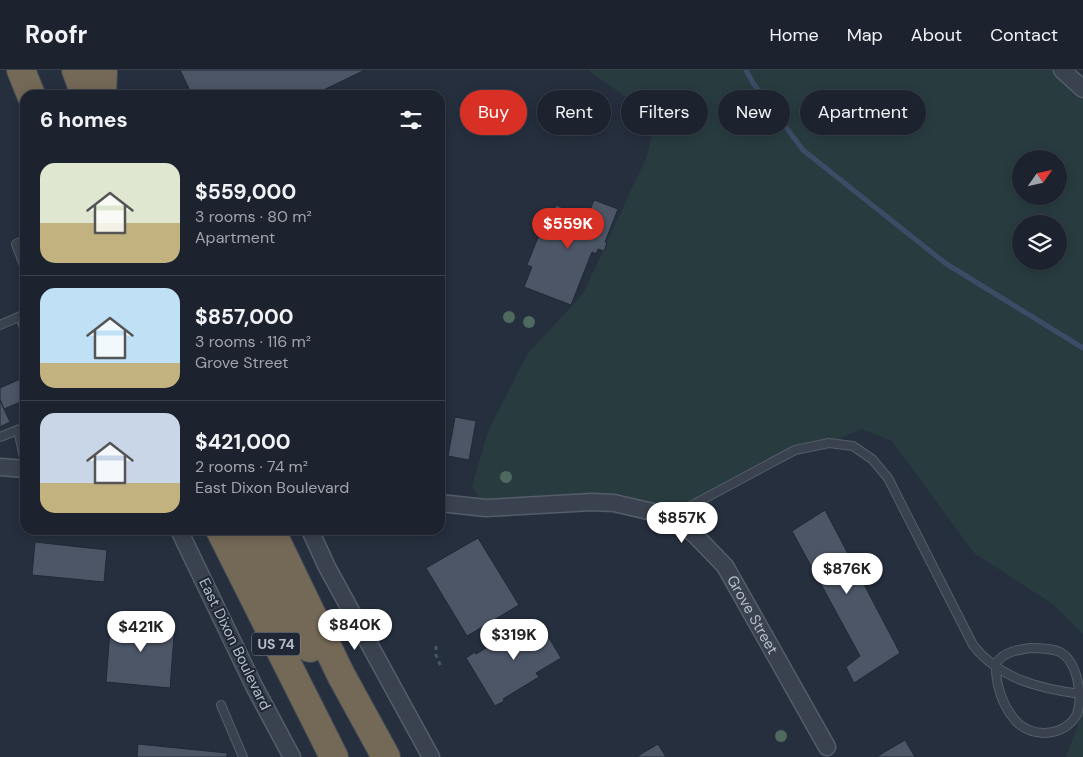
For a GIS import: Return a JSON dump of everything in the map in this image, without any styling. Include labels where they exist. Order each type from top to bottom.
[{"type":"highway","points":[[21,70],[29,90]]},
{"type":"highway","points":[[76,70],[83,90]]},
{"type":"highway","points":[[102,90],[103,70]]},
{"type":"highway","name":"US 74","points":[[223,535],[334,757]]},
{"type":"highway","points":[[248,535],[274,588],[310,648],[323,663],[341,674]]},
{"type":"highway","name":"US 74","points":[[272,535],[341,674],[386,757]]},
{"type":"street","points":[[1062,70],[1083,89]]},
{"type":"street","points":[[0,467],[20,469]]},
{"type":"street","name":"Grove Street","points":[[445,504],[486,508],[592,502],[614,503],[634,506],[680,523],[694,534],[725,566],[827,748]]},
{"type":"street","name":"East Dixon Boulevard","points":[[181,535],[254,686],[292,757]]},
{"type":"street","points":[[312,535],[327,567],[431,757]]},
{"type":"lane","points":[[20,242],[16,244],[20,255]]},
{"type":"lane","points":[[0,326],[20,316]]},
{"type":"lane","points":[[0,437],[20,428]]},
{"type":"lane","points":[[668,518],[795,450],[829,443],[853,446],[872,458],[888,478],[973,646],[996,668],[1008,675],[1039,686],[1081,694]]},
{"type":"lane","points":[[1046,648],[1060,652],[1078,675],[1081,694],[1077,715],[1063,729],[1051,732],[1031,731],[1020,726],[1010,714],[998,688],[996,668],[998,660],[1013,651],[1046,648]]},
{"type":"lane","points":[[220,705],[243,757]]},
{"type":"path","points":[[436,646],[436,655],[442,669]]},
{"type":"green space","points":[[589,70],[1062,70],[1083,89],[1083,634],[1054,605],[974,553],[892,441],[862,429],[829,443],[795,450],[668,518],[634,507],[486,508],[472,486],[489,429],[528,353],[583,294],[647,156],[652,135],[708,135],[708,90],[621,90],[621,93]]},
{"type":"green space","points":[[1083,711],[1083,757],[1066,757]]},
{"type":"building","points":[[180,70],[365,70],[323,90],[190,90]]},
{"type":"building","points":[[594,200],[618,209],[605,242],[607,243],[604,251],[598,249],[596,254],[592,252],[571,305],[524,287],[532,267],[527,265],[543,225],[548,227],[556,205],[587,218]]},
{"type":"building","points":[[20,321],[20,333],[16,323]]},
{"type":"building","points":[[20,379],[20,402],[4,409],[0,400],[0,388]]},
{"type":"building","points":[[0,400],[10,422],[0,427]]},
{"type":"building","points":[[455,417],[476,421],[469,460],[448,456]]},
{"type":"building","points":[[825,510],[900,653],[854,683],[846,667],[860,656],[792,531]]},
{"type":"building","points":[[478,538],[519,605],[467,636],[426,568]]},
{"type":"building","points":[[35,542],[107,550],[104,582],[32,575]]},
{"type":"building","points":[[111,618],[175,623],[170,688],[106,682]]},
{"type":"building","points":[[537,618],[561,658],[536,673],[539,677],[495,706],[466,658]]},
{"type":"building","points":[[905,740],[915,757],[876,757]]},
{"type":"building","points":[[138,744],[227,753],[227,757],[137,757]]},
{"type":"building","points":[[658,744],[666,757],[636,757]]},
{"type":"waterway","points":[[746,70],[753,83],[803,150],[945,263],[1083,348]]}]
